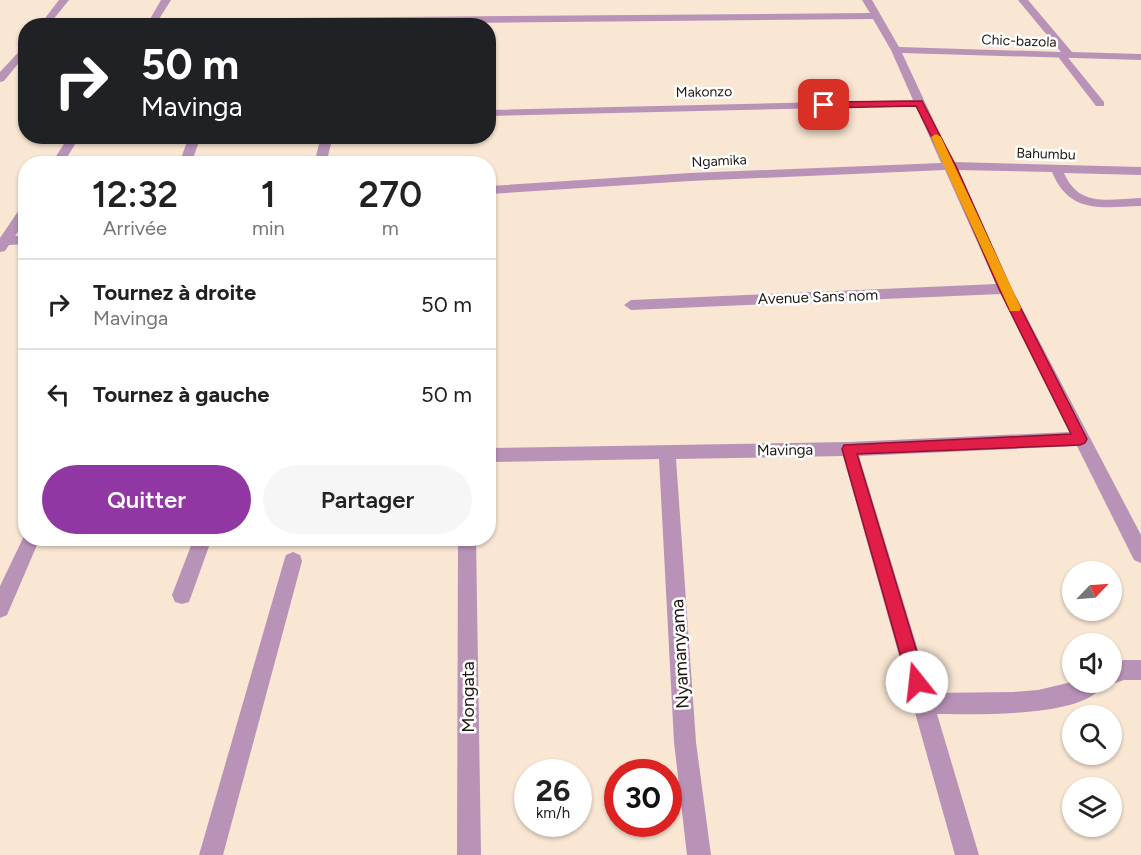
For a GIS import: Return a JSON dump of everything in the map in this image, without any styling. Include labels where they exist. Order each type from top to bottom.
[{"type":"street","points":[[49,18],[64,0]]},
{"type":"street","points":[[155,18],[166,0]]},
{"type":"street","points":[[867,0],[896,50],[919,103],[951,166],[1005,289],[1141,554]]},
{"type":"street","points":[[1023,0],[1066,56]]},
{"type":"street","points":[[496,21],[875,16]]},
{"type":"street","name":"Chic-bazola","points":[[896,50],[1141,57]]},
{"type":"street","points":[[0,79],[18,57]]},
{"type":"street","name":"Makonzo","points":[[496,113],[919,103]]},
{"type":"street","name":"Bahumbu","points":[[951,166],[1141,171]]},
{"type":"street","name":"Ngamika","points":[[496,190],[690,177],[951,166]]},
{"type":"street","points":[[1057,170],[1068,191],[1081,199],[1093,202],[1141,202]]},
{"type":"street","points":[[2,244],[18,221]]},
{"type":"street","points":[[2,244],[18,241]]},
{"type":"street","name":"Avenue Sans nom","points":[[631,305],[1005,289]]},
{"type":"street","name":"Mavinga","points":[[496,455],[849,449],[1080,439]]},
{"type":"street","points":[[849,449],[967,855]]},
{"type":"street","name":"Nyamanyama","points":[[668,452],[685,742],[699,855]]},
{"type":"street","points":[[0,608],[27,546]]},
{"type":"street","points":[[182,595],[199,546]]},
{"type":"street","name":"Mongata","points":[[467,546],[469,855]]},
{"type":"street","points":[[211,855],[294,561]]},
{"type":"street","points":[[1122,671],[1141,670]]},
{"type":"street","points":[[923,704],[1052,700],[1076,693]]},
{"type":"lane","points":[[1066,56],[1100,104]]},
{"type":"slow traffic","points":[[936,137],[1015,308]]},
{"type":"route","points":[[824,105],[919,103],[951,166],[1005,289],[1080,439],[849,449],[917,682]]}]
